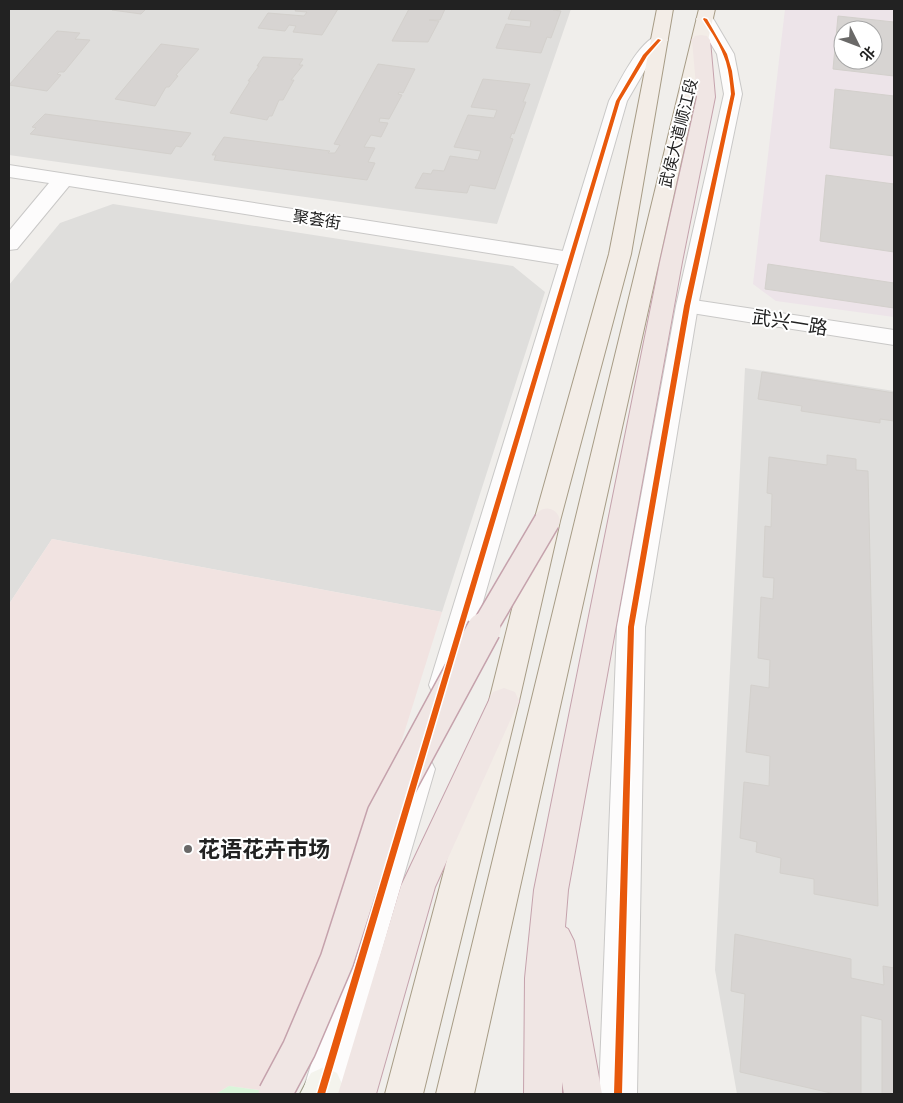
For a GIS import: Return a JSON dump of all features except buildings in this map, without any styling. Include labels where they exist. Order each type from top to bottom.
[{"type":"highway","points":[[543,1094],[543,978],[550,901],[646,257],[706,97],[704,23]]},
{"type":"highway","points":[[275,1094],[299,1049],[337,960],[384,814],[475,644],[547,521]]},
{"type":"highway","points":[[331,1092],[418,886],[504,701]]},
{"type":"highway","points":[[550,901],[583,1094]]},
{"type":"main road","name":"武侯大道顺江段","points":[[646,257],[659,40],[665,9]]},
{"type":"main road","points":[[404,1094],[504,701],[547,521],[646,257]]},
{"type":"main road","points":[[455,1094],[646,257]]},
{"type":"street","points":[[618,1094],[631,627],[687,306],[733,94],[731,65],[727,53],[704,23]]},
{"type":"street","points":[[331,1092],[570,260],[618,102],[644,54],[659,40]]},
{"type":"street","name":"聚荟街","points":[[9,172],[64,179],[570,260]]},
{"type":"street","points":[[9,244],[64,179]]},
{"type":"street","name":"武兴一路","points":[[687,306],[894,338]]},
{"type":"shaded area","points":[[9,9],[571,9],[497,224],[9,155]]},
{"type":"shaded area","points":[[785,9],[894,9],[894,317],[776,301],[753,284]]},
{"type":"shaded area","points":[[113,204],[513,266],[545,292],[442,612],[52,539],[9,604],[9,285],[60,223]]},
{"type":"shaded area","points":[[745,368],[894,391],[894,1094],[737,1094],[715,970]]},
{"type":"shaded area","name":"花语花卉市场","points":[[52,539],[442,612],[291,1094],[229,1086],[216,1094],[9,1094],[9,604]]},
{"type":"green space","points":[[229,1086],[285,1094],[216,1094]]},
{"type":"cycle path","points":[[618,1094],[631,627],[687,306],[733,94],[728,62],[705,19]]},
{"type":"cycle path","points":[[321,1094],[618,101],[645,55],[659,40]]},
{"type":"place","name":"花语花卉市场","points":[[188,849]]}]
